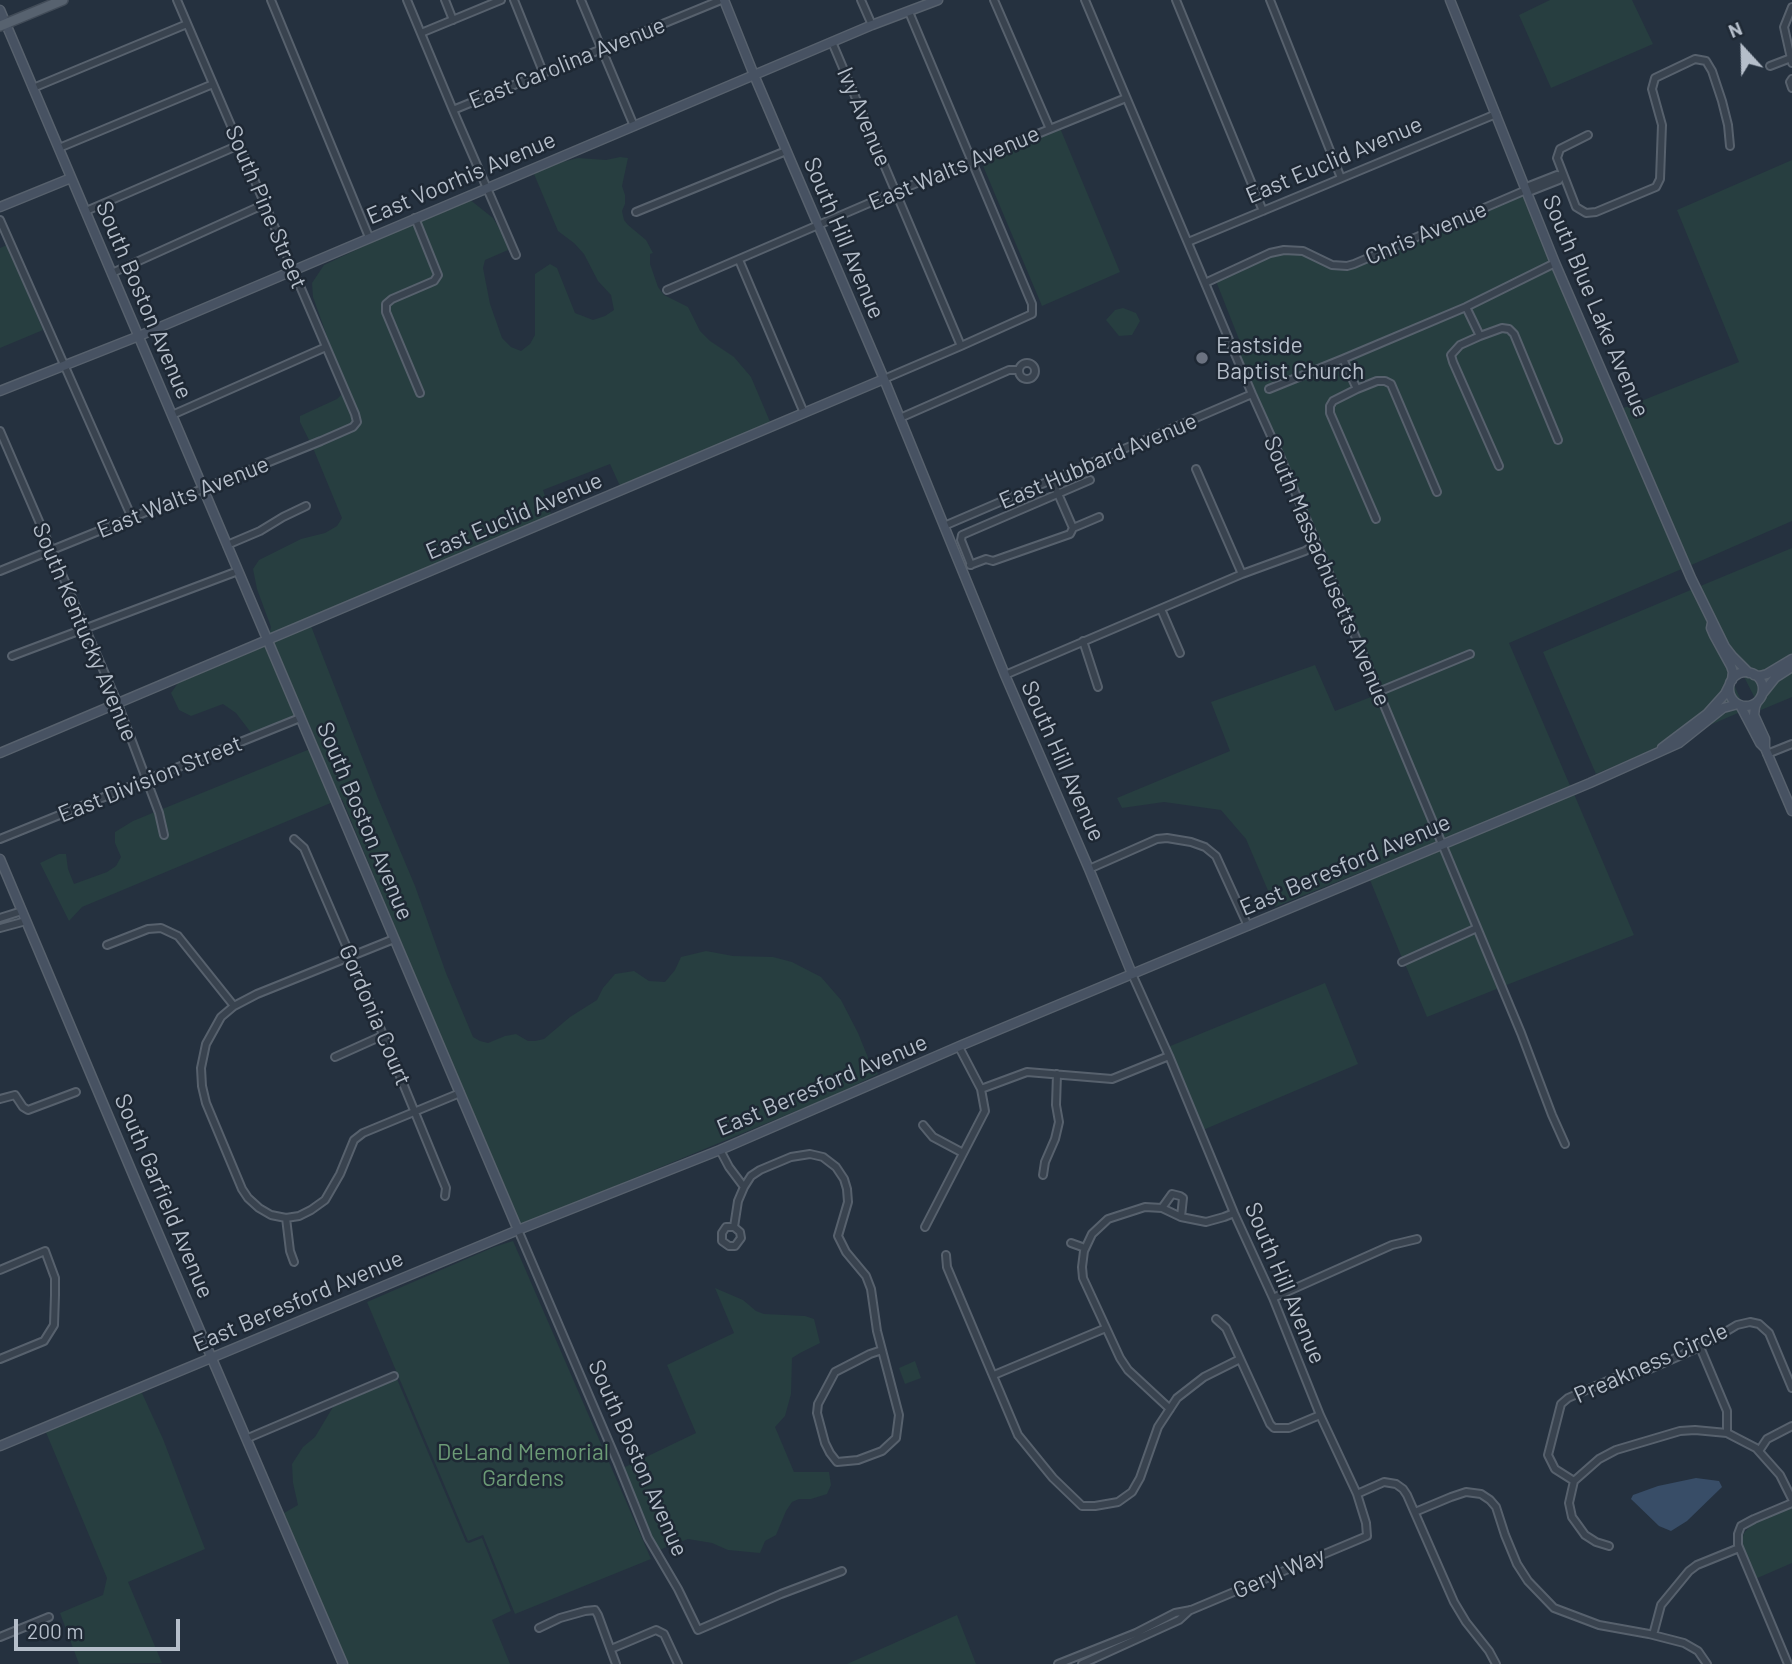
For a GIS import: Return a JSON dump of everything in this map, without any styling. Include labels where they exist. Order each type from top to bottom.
[{"type":"main road","points":[[3,25],[63,0]]},
{"type":"street","name":"South Pine Street","points":[[177,0],[355,414]]},
{"type":"street","points":[[271,0],[369,237]]},
{"type":"street","points":[[407,0],[516,255]]},
{"type":"street","points":[[445,0],[453,20]]},
{"type":"street","points":[[421,33],[501,0]]},
{"type":"street","points":[[514,0],[543,72]]},
{"type":"street","points":[[581,0],[634,125]]},
{"type":"street","name":"East Carolina Avenue","points":[[453,110],[722,0]]},
{"type":"street","name":"South Hill Avenue","points":[[722,0],[884,379],[1005,675],[1132,974],[1273,1298],[1320,1415],[1357,1494],[1367,1536]]},
{"type":"street","points":[[861,0],[872,25]]},
{"type":"street","name":"East Voorhis Avenue","points":[[0,391],[139,336],[634,125],[938,0]]},
{"type":"street","points":[[994,0],[1050,129]]},
{"type":"street","name":"South Massachusetts Avenue","points":[[1085,0],[1280,456],[1565,1144]]},
{"type":"street","points":[[1176,0],[1263,211]]},
{"type":"street","points":[[1270,0],[1341,178]]},
{"type":"street","name":"South Blue Lake Avenue","points":[[1450,0],[1555,263],[1691,578],[1725,647],[1751,674]]},
{"type":"street","points":[[1770,66],[1791,61],[1784,27],[1792,7]]},
{"type":"street","name":"South Boston Avenue","points":[[0,10],[3,25],[86,211],[648,1538],[698,1630],[842,1571]]},
{"type":"street","points":[[909,12],[972,162]]},
{"type":"street","points":[[33,88],[187,24]]},
{"type":"street","name":"Ivy Avenue","points":[[832,42],[961,346]]},
{"type":"street","points":[[1588,135],[1560,149],[1557,158],[1576,207],[1586,213],[1596,212],[1656,187],[1660,179],[1662,125],[1652,89],[1655,78],[1695,59],[1706,61],[1712,71],[1725,113],[1730,146]]},
{"type":"street","points":[[1792,79],[1792,88]]},
{"type":"street","points":[[59,148],[213,84]]},
{"type":"street","name":"East Walts Avenue","points":[[667,290],[895,192],[1126,98]]},
{"type":"street","name":"East Euclid Avenue","points":[[1188,242],[1496,114]]},
{"type":"street","points":[[86,211],[239,145]]},
{"type":"street","points":[[636,212],[786,151]]},
{"type":"street","name":"East Euclid Avenue","points":[[0,753],[1032,314],[1032,304],[972,162]]},
{"type":"street","name":"Chris Avenue","points":[[1205,283],[1270,253],[1289,249],[1303,251],[1332,265],[1354,264],[1529,186],[1557,175],[1563,176]]},
{"type":"street","points":[[0,207],[71,178]]},
{"type":"street","points":[[112,273],[265,205]]},
{"type":"street","points":[[415,218],[438,275],[434,281],[392,299],[386,304],[386,312],[420,393]]},
{"type":"street","points":[[0,220],[132,518]]},
{"type":"street","points":[[738,260],[804,413]]},
{"type":"street","points":[[1269,389],[1466,307],[1555,263]]},
{"type":"street","points":[[1466,307],[1480,337]]},
{"type":"street","points":[[1499,466],[1453,362],[1451,355],[1460,345],[1502,328],[1509,329],[1514,334],[1558,440]]},
{"type":"street","points":[[172,415],[326,347]]},
{"type":"street","points":[[1343,359],[1357,389]]},
{"type":"street","points":[[900,418],[1009,370],[1019,370]]},
{"type":"street","points":[[1376,519],[1330,413],[1333,401],[1357,389],[1377,381],[1391,384],[1437,492]]},
{"type":"street","name":"East Hubbard Avenue","points":[[944,526],[1252,394]]},
{"type":"street","name":"East Walts Avenue","points":[[0,571],[354,427],[357,422],[355,414]]},
{"type":"street","name":"South Kentucky Avenue","points":[[0,430],[118,704],[159,813],[164,835]]},
{"type":"street","points":[[1196,469],[1242,574]]},
{"type":"street","points":[[1052,480],[1073,528]]},
{"type":"street","points":[[971,565],[961,540],[962,535],[1090,480]]},
{"type":"street","points":[[227,545],[306,506]]},
{"type":"street","points":[[962,569],[986,559],[993,561],[1070,534],[1073,528],[1099,517]]},
{"type":"street","points":[[1005,675],[1242,574],[1305,551],[1316,544]]},
{"type":"street","points":[[12,656],[238,571]]},
{"type":"street","points":[[1161,609],[1180,653]]},
{"type":"street","name":"South Blue Lake Avenue","points":[[1712,623],[1711,628],[1733,672],[1731,682]]},
{"type":"street","points":[[1083,641],[1098,687]]},
{"type":"street","points":[[1378,692],[1470,654]]},
{"type":"street","points":[[1792,659],[1760,676],[1739,674],[1731,682],[1730,696],[1739,705],[1766,751],[1792,811]]},
{"type":"street","points":[[1766,751],[1765,739],[1754,715],[1755,707],[1775,678],[1792,667]]},
{"type":"street","points":[[1739,705],[1750,705],[1760,698],[1762,686],[1758,677],[1751,674]]},
{"type":"street","name":"East Beresford Avenue","points":[[1657,752],[1707,714],[1725,694],[1731,682]]},
{"type":"street","name":"East Beresford Avenue","points":[[0,1446],[518,1230],[720,1150],[1132,974],[1443,846],[1679,743],[1723,708],[1739,705]]},
{"type":"street","name":"East Division Street","points":[[0,839],[300,718]]},
{"type":"street","points":[[1766,751],[1792,744]]},
{"type":"street","name":"Gordonia Court","points":[[294,839],[304,848],[384,1035],[446,1188],[445,1196]]},
{"type":"street","points":[[1089,869],[1157,839],[1191,842],[1205,847],[1216,856],[1248,926]]},
{"type":"street","name":"South Garfield Avenue","points":[[0,859],[343,1664]]},
{"type":"street","points":[[0,918],[22,911]]},
{"type":"street","points":[[0,928],[26,921]]},
{"type":"street","points":[[107,946],[148,929],[161,928],[178,936],[234,1006]]},
{"type":"street","points":[[1402,962],[1477,928]]},
{"type":"street","points":[[394,939],[257,994],[234,1006],[221,1017],[206,1044],[201,1068],[204,1094],[242,1189],[259,1208],[271,1215],[299,1216],[325,1200],[340,1174],[354,1140],[363,1133],[460,1093]]},
{"type":"street","points":[[335,1057],[384,1035]]},
{"type":"street","points":[[925,1227],[985,1111],[981,1089],[959,1047]]},
{"type":"street","points":[[981,1089],[1027,1072],[1112,1079],[1169,1056]]},
{"type":"street","points":[[1043,1175],[1059,1122],[1056,1105],[1057,1074]]},
{"type":"street","points":[[0,1099],[15,1095],[28,1110],[76,1092]]},
{"type":"street","points":[[923,1125],[933,1137],[963,1153]]},
{"type":"street","points":[[720,1150],[744,1187]]},
{"type":"street","points":[[734,1227],[738,1201],[744,1187],[751,1176],[760,1170],[797,1155],[810,1154],[824,1157],[836,1167],[844,1179],[848,1202],[838,1236],[868,1282],[899,1415],[897,1438],[882,1451],[858,1460],[837,1462],[825,1443],[817,1413],[818,1404],[835,1372],[882,1350]]},
{"type":"street","points":[[1162,1208],[1172,1194],[1180,1196],[1183,1198],[1181,1217]]},
{"type":"street","points":[[1170,1409],[1128,1370],[1083,1278],[1085,1248],[1092,1234],[1108,1219],[1145,1207],[1162,1208],[1181,1217],[1206,1222],[1234,1213]]},
{"type":"street","points":[[286,1217],[289,1251],[294,1262]]},
{"type":"street","points":[[1273,1298],[1392,1245],[1417,1239]]},
{"type":"street","points":[[1071,1243],[1085,1248]]},
{"type":"street","points":[[0,1270],[45,1251],[55,1278],[54,1325],[44,1341],[0,1359]]},
{"type":"street","points":[[946,1255],[947,1267],[1018,1434],[1053,1478],[1082,1506],[1118,1502],[1132,1492],[1140,1478],[1158,1427],[1177,1398],[1205,1377],[1240,1359]]},
{"type":"street","points":[[1216,1319],[1226,1328],[1270,1424],[1275,1428],[1289,1428],[1320,1415]]},
{"type":"street","name":"Preakness Circle","points":[[1574,1481],[1555,1469],[1548,1455],[1561,1404],[1568,1398],[1621,1376],[1650,1369],[1700,1347],[1737,1325],[1750,1322],[1759,1324],[1769,1333],[1792,1388]]},
{"type":"street","points":[[993,1375],[1106,1328]]},
{"type":"street","points":[[1700,1347],[1727,1410],[1727,1433]]},
{"type":"street","points":[[248,1438],[394,1376]]},
{"type":"street","points":[[1759,1451],[1767,1439],[1792,1426]]},
{"type":"street","points":[[1609,1546],[1585,1535],[1573,1517],[1569,1503],[1574,1481],[1599,1459],[1616,1450],[1680,1431],[1695,1430],[1727,1433],[1759,1451],[1780,1475],[1792,1501],[1741,1526],[1738,1534],[1739,1548],[1788,1664]]},
{"type":"street","points":[[1357,1494],[1384,1482],[1396,1484],[1407,1495],[1454,1602],[1496,1664]]},
{"type":"street","points":[[1415,1513],[1459,1494],[1481,1494],[1496,1507],[1517,1564],[1528,1581],[1554,1608],[1599,1625],[1684,1643],[1698,1651],[1707,1664]]},
{"type":"street","name":"Geryl Way","points":[[1058,1664],[1180,1620],[1191,1610],[1367,1536]]},
{"type":"street","points":[[1653,1635],[1661,1605],[1689,1571],[1697,1565],[1739,1548]]},
{"type":"street","points":[[539,1628],[560,1618],[595,1611],[617,1664]]},
{"type":"street","points":[[0,1637],[49,1617]]},
{"type":"street","points":[[611,1649],[656,1630],[664,1634],[675,1662]]},
{"type":"street","name":"Geryl Way","points":[[1082,1664],[1140,1634]]},
{"type":"green space","points":[[1550,0],[1632,0],[1653,44],[1551,88],[1519,15]]},
{"type":"green space","points":[[1060,128],[1120,272],[1042,306],[981,161]]},
{"type":"green space","points":[[578,158],[606,160],[628,158],[622,186],[625,195],[622,211],[624,220],[646,240],[653,253],[650,254],[650,264],[658,287],[664,295],[688,307],[700,331],[734,357],[751,377],[771,424],[620,486],[610,464],[543,490],[552,517],[269,636],[271,627],[257,589],[253,569],[259,560],[301,539],[325,533],[337,526],[342,518],[313,448],[355,430],[360,422],[313,297],[312,283],[324,265],[469,199],[493,218],[508,243],[508,250],[485,260],[483,268],[490,304],[502,338],[511,347],[521,351],[530,344],[535,335],[535,274],[550,264],[557,268],[575,313],[593,320],[614,310],[611,295],[598,281],[584,254],[558,231],[534,174],[547,166]]},
{"type":"green space","points":[[1792,160],[1792,521],[1689,566],[1621,409],[1739,362],[1677,210]]},
{"type":"green space","points":[[1524,194],[1551,261],[1465,304],[1265,387],[1268,393],[1342,363],[1353,387],[1331,399],[1327,414],[1375,522],[1379,520],[1333,413],[1335,403],[1359,392],[1378,384],[1389,386],[1436,496],[1441,494],[1394,383],[1384,378],[1376,378],[1359,385],[1347,361],[1465,311],[1476,335],[1451,348],[1448,355],[1497,470],[1502,467],[1454,356],[1461,348],[1481,339],[1503,331],[1512,336],[1557,444],[1562,442],[1517,333],[1511,327],[1502,325],[1481,333],[1470,308],[1554,267],[1684,568],[1509,643],[1571,788],[1444,842],[1382,694],[1473,655],[1471,650],[1380,688],[1238,354],[1244,352],[1216,281],[1271,256],[1289,253],[1302,254],[1332,268],[1347,269]]},
{"type":"green space","points":[[7,245],[43,330],[0,348],[0,248]]},
{"type":"green space","points":[[1123,308],[1136,313],[1140,321],[1132,335],[1119,336],[1106,320],[1115,310]]},
{"type":"green space","points":[[343,393],[354,422],[310,442],[300,422],[300,416],[337,399]]},
{"type":"green space","points":[[1792,548],[1792,697],[1761,710],[1698,587]]},
{"type":"green space","points":[[1693,589],[1745,710],[1596,774],[1543,652]]},
{"type":"green space","points":[[311,626],[473,1037],[488,1043],[516,1034],[528,1041],[544,1039],[570,1017],[597,1000],[615,974],[634,971],[649,981],[665,982],[681,957],[706,951],[733,956],[773,957],[792,962],[821,977],[841,1000],[878,1074],[837,1094],[519,1226],[342,799],[338,800],[316,746],[318,745],[306,717],[303,717],[272,643]]},
{"type":"green space","points":[[267,645],[296,716],[252,734],[236,713],[223,704],[191,716],[179,710],[171,693],[178,683]]},
{"type":"green space","points":[[1315,665],[1335,711],[1376,695],[1438,841],[1275,907],[1246,839],[1221,810],[1164,802],[1122,808],[1117,798],[1230,751],[1211,702]]},
{"type":"green space","points":[[310,749],[333,802],[82,907],[69,921],[40,863],[59,854],[66,854],[74,884],[107,872],[116,866],[121,857],[115,843],[115,832],[133,821],[155,812],[162,839],[167,838],[160,810]]},
{"type":"green space","points":[[1574,794],[1634,935],[1504,986],[1447,847]]},
{"type":"green space","points":[[1442,850],[1473,926],[1402,958],[1370,880]]},
{"type":"green space","points":[[1476,932],[1499,988],[1427,1017],[1405,964]]},
{"type":"green space","points":[[1325,983],[1358,1064],[1203,1130],[1168,1047]]},
{"type":"green space","name":"DeLand Memorial Gardens","points":[[513,1241],[651,1559],[515,1614],[483,1535],[468,1541],[367,1302]]},
{"type":"green space","points":[[715,1288],[743,1300],[764,1314],[814,1319],[820,1343],[792,1358],[791,1394],[785,1416],[775,1427],[794,1472],[829,1472],[831,1485],[827,1494],[792,1502],[776,1535],[765,1541],[760,1553],[728,1550],[712,1543],[688,1539],[659,1550],[650,1536],[623,1468],[696,1433],[667,1365],[734,1333]]},
{"type":"green space","points":[[915,1361],[921,1378],[905,1384],[899,1368]]},
{"type":"green space","points":[[397,1379],[466,1542],[482,1538],[511,1611],[492,1620],[510,1664],[347,1664],[284,1513],[298,1505],[292,1464],[303,1447],[315,1437],[333,1407]]},
{"type":"green space","points":[[141,1391],[163,1439],[205,1549],[128,1582],[162,1663],[79,1664],[60,1613],[103,1595],[107,1578],[45,1430]]},
{"type":"green space","points":[[1792,1507],[1792,1563],[1755,1579],[1741,1544],[1744,1533],[1752,1524]]},
{"type":"green space","points":[[957,1615],[976,1664],[847,1664],[881,1649]]},
{"type":"water","points":[[1696,1478],[1719,1481],[1722,1487],[1687,1521],[1671,1531],[1659,1526],[1631,1499],[1633,1495],[1658,1486]]},
{"type":"place","name":"Eastside Baptist Church","points":[[1202,358]]}]
